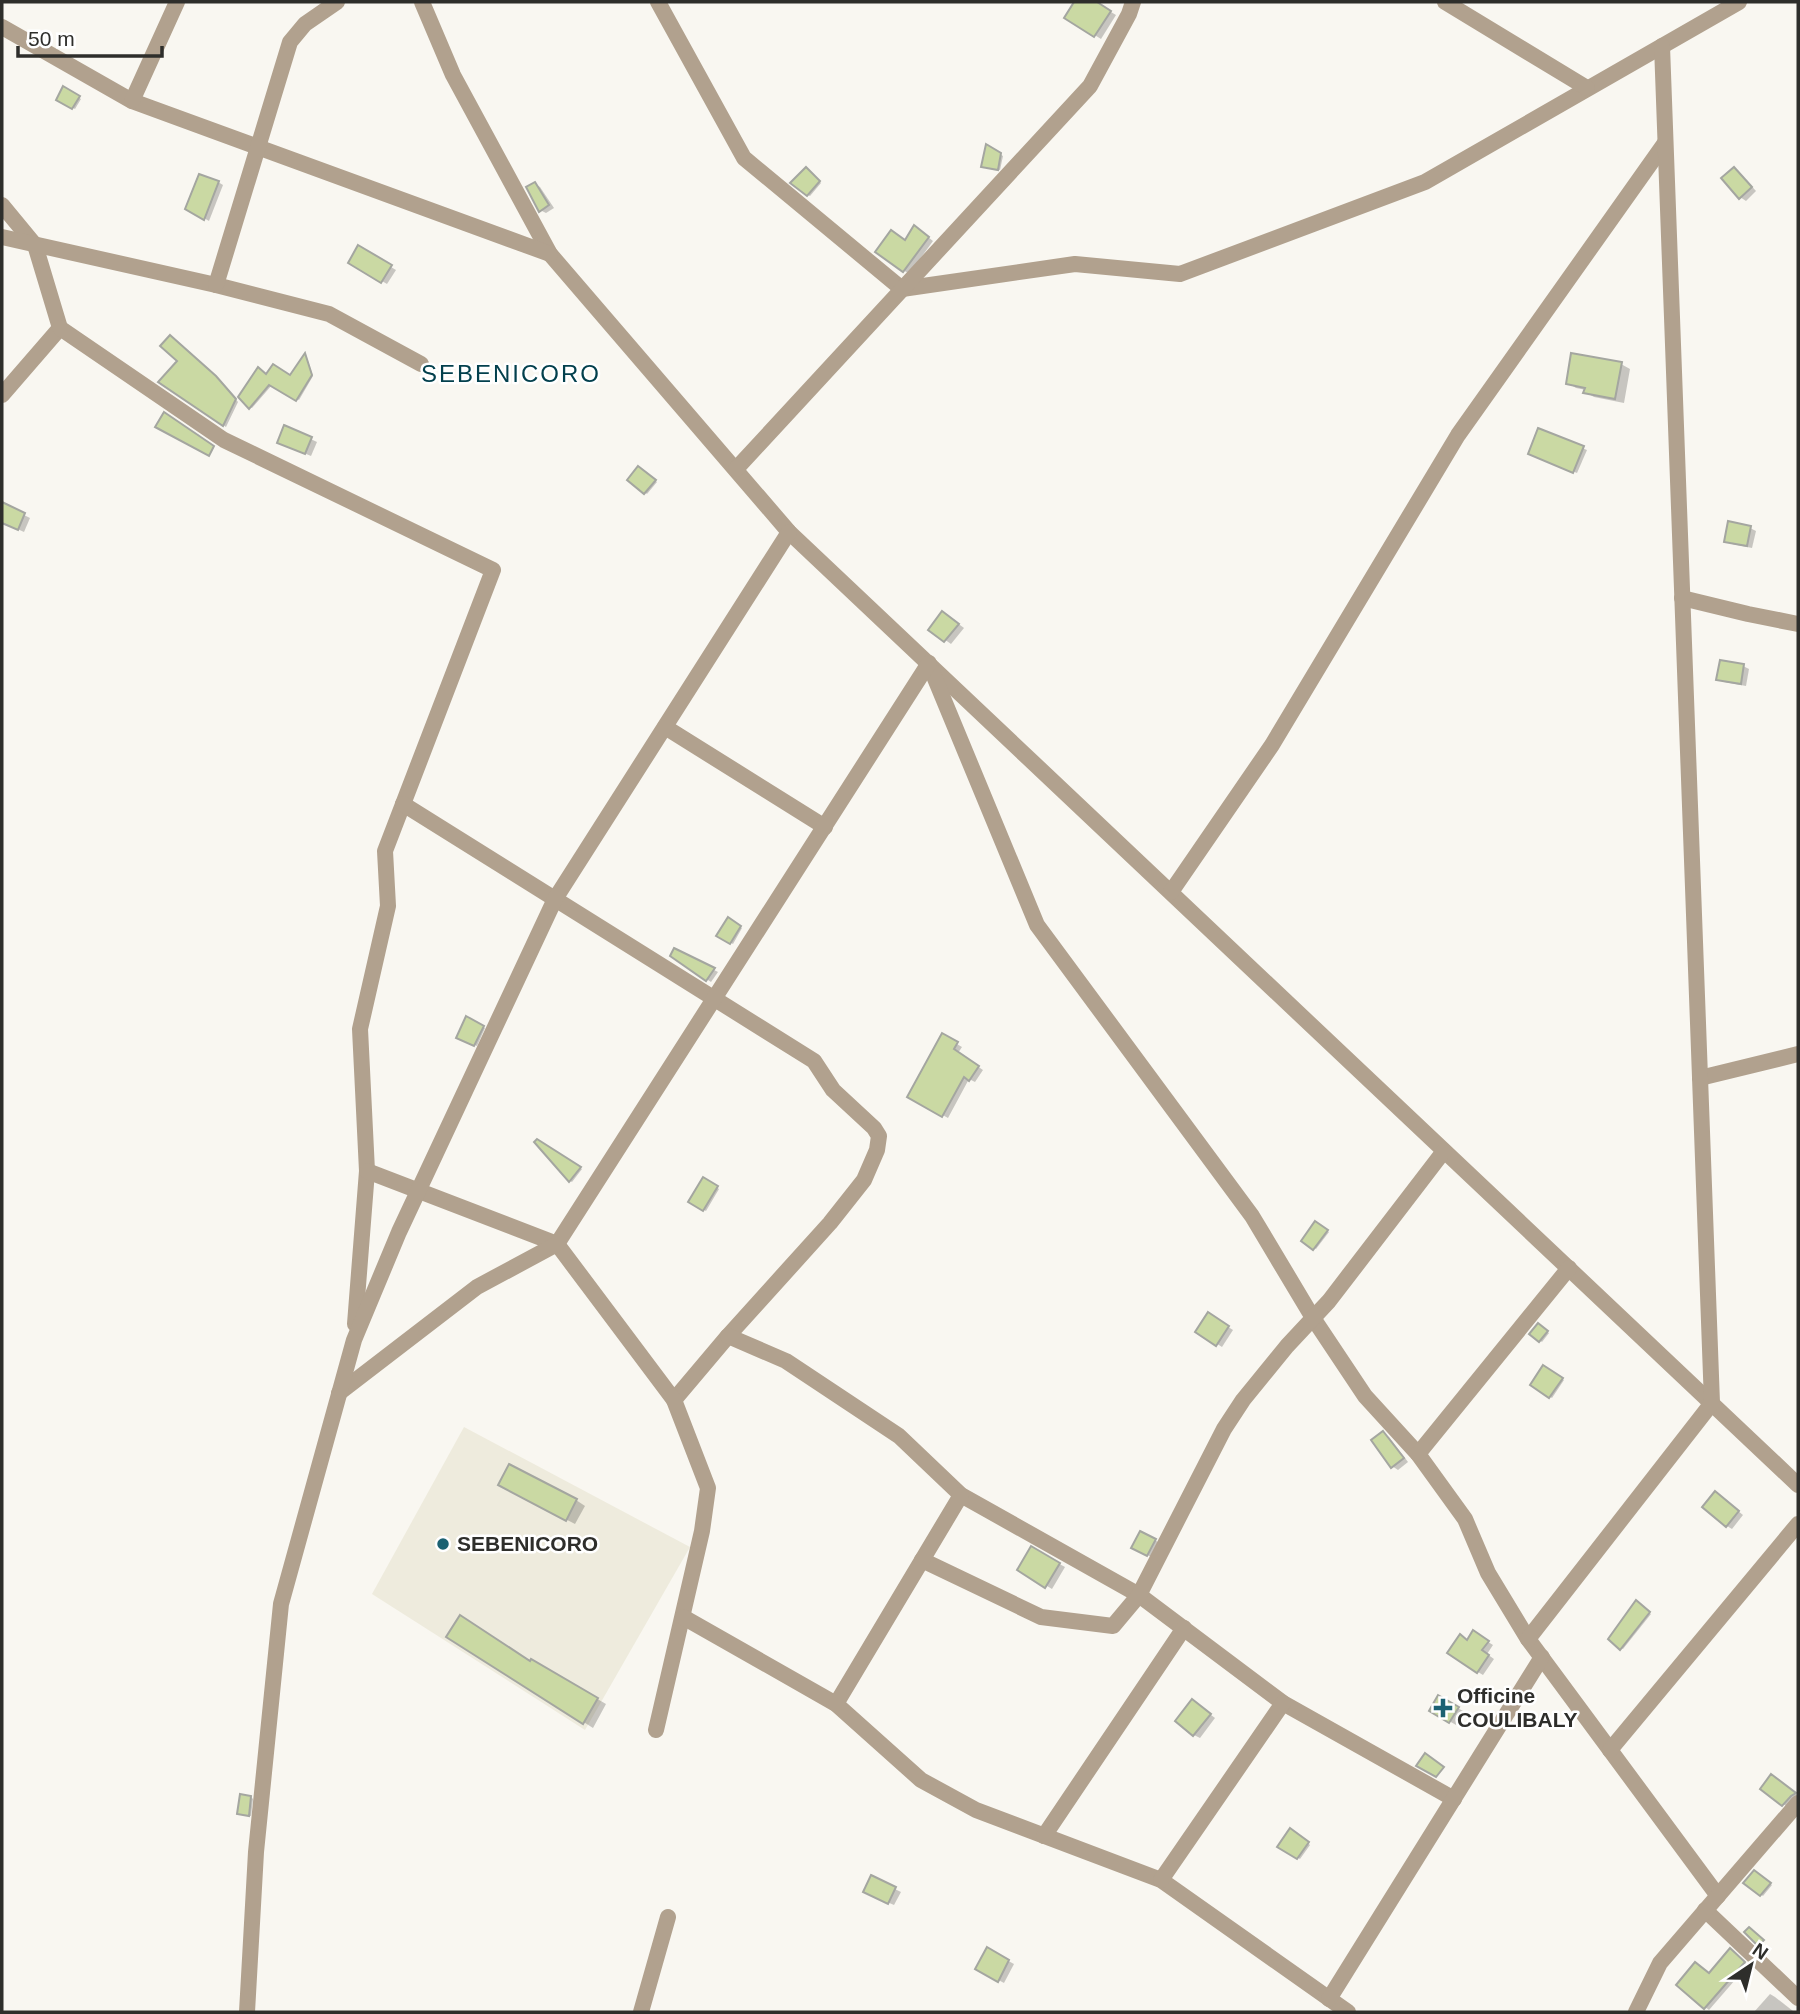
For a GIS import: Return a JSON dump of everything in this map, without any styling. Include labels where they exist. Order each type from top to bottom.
[{"type":"street","points":[[132,101],[177,2]]},
{"type":"street","points":[[216,285],[290,42],[305,24],[337,2]]},
{"type":"street","points":[[422,2],[453,75],[550,254],[789,531],[1798,1485]]},
{"type":"street","points":[[658,2],[744,158],[902,289],[1075,264],[1180,274],[1425,182],[1739,2]]},
{"type":"street","points":[[736,469],[1090,86],[1133,2]]},
{"type":"street","points":[[1445,2],[1587,88]]},
{"type":"street","points":[[2,27],[132,101],[550,254]]},
{"type":"street","points":[[1528,1639],[1712,1404],[1662,46]]},
{"type":"street","points":[[1171,892],[1272,745],[1458,435],[1665,143]]},
{"type":"street","points":[[2,205],[35,245],[60,328],[224,440],[493,570],[385,851],[388,906],[360,1029],[367,1171],[354,1340]]},
{"type":"street","points":[[2,237],[216,285],[329,314],[421,364]]},
{"type":"street","points":[[2,395],[60,328]]},
{"type":"street","points":[[247,2012],[256,1852],[281,1604],[354,1340],[399,1232],[555,898],[789,531]]},
{"type":"street","points":[[1682,598],[1798,624]]},
{"type":"street","points":[[339,1393],[477,1287],[556,1244],[929,663]]},
{"type":"street","points":[[929,663],[1037,925],[1251,1216],[1312,1318],[1365,1396],[1418,1454],[1465,1519],[1488,1573],[1528,1639],[1718,1896]]},
{"type":"street","points":[[665,727],[825,827]]},
{"type":"street","points":[[403,804],[814,1061],[833,1090],[856,1110],[879,1136],[877,1150],[864,1180],[830,1223],[674,1400]]},
{"type":"street","points":[[1700,1078],[1798,1054]]},
{"type":"street","points":[[922,1560],[1041,1617],[1113,1626],[1139,1595],[1224,1429],[1265,1371],[1329,1301],[1444,1151]]},
{"type":"street","points":[[367,1171],[556,1244],[674,1400],[708,1488],[702,1531],[656,1730]]},
{"type":"street","points":[[1418,1454],[1569,1268]]},
{"type":"street","points":[[728,1336],[786,1361],[899,1436],[961,1495],[1139,1595],[1283,1703],[1454,1799]]},
{"type":"street","points":[[836,1704],[961,1495]]},
{"type":"street","points":[[1610,1750],[1798,1524]]},
{"type":"street","points":[[683,1617],[836,1704],[921,1780],[976,1811],[1161,1880],[1348,2012]]},
{"type":"street","points":[[1044,1836],[1184,1628]]},
{"type":"street","points":[[1329,1999],[1542,1657]]},
{"type":"street","points":[[1161,1880],[1283,1703]]},
{"type":"street","points":[[1636,2012],[1660,1963],[1798,1803]]},
{"type":"street","points":[[1705,1910],[1798,1998]]},
{"type":"street","points":[[641,2012],[668,1917]]},
{"type":"shaded area","points":[[464,1427],[690,1547],[585,1730],[372,1594]]},
{"type":"building","points":[[1074,2],[1097,2],[1111,11],[1094,37],[1064,18]]},
{"type":"building","points":[[63,86],[80,96],[72,109],[56,100]]},
{"type":"building","points":[[986,144],[1001,153],[998,170],[981,167]]},
{"type":"building","points":[[806,167],[820,181],[807,196],[790,183]]},
{"type":"building","points":[[1734,167],[1752,187],[1739,199],[1721,178]]},
{"type":"building","points":[[199,174],[219,181],[204,220],[185,209]]},
{"type":"building","points":[[535,182],[549,205],[539,212],[526,187]]},
{"type":"building","points":[[914,225],[929,237],[903,272],[875,252],[891,230],[905,240]]},
{"type":"building","points":[[358,245],[392,265],[381,283],[348,263]]},
{"type":"building","points":[[170,335],[216,376],[236,399],[223,426],[158,382],[177,361],[160,346]]},
{"type":"building","points":[[305,353],[312,375],[296,401],[269,385],[249,409],[238,397],[258,367],[266,374],[273,364],[290,375]]},
{"type":"building","points":[[1571,353],[1622,362],[1615,399],[1583,393],[1585,388],[1566,384]]},
{"type":"building","points":[[164,412],[214,446],[209,456],[155,427]]},
{"type":"building","points":[[284,425],[312,437],[305,454],[277,443]]},
{"type":"building","points":[[1538,428],[1584,446],[1573,473],[1528,454]]},
{"type":"building","points":[[638,466],[656,480],[644,494],[627,480]]},
{"type":"building","points":[[2,502],[25,513],[18,530],[2,523]]},
{"type":"building","points":[[1728,521],[1751,526],[1747,546],[1724,542]]},
{"type":"building","points":[[942,611],[959,624],[944,642],[928,630]]},
{"type":"building","points":[[1720,660],[1744,664],[1741,684],[1716,680]]},
{"type":"building","points":[[728,917],[741,926],[730,944],[716,936]]},
{"type":"building","points":[[674,948],[715,968],[706,981],[670,956]]},
{"type":"building","points":[[466,1016],[484,1026],[474,1046],[456,1038]]},
{"type":"building","points":[[942,1033],[958,1042],[954,1049],[979,1066],[969,1081],[964,1077],[942,1117],[907,1097]]},
{"type":"building","points":[[537,1139],[581,1167],[569,1182],[534,1142]]},
{"type":"building","points":[[703,1177],[718,1186],[703,1211],[688,1202]]},
{"type":"building","points":[[1315,1221],[1328,1230],[1313,1250],[1301,1241]]},
{"type":"building","points":[[1208,1312],[1229,1326],[1216,1346],[1195,1332]]},
{"type":"building","points":[[1538,1323],[1548,1331],[1539,1342],[1529,1334]]},
{"type":"building","points":[[1543,1365],[1563,1378],[1549,1398],[1530,1385]]},
{"type":"building","points":[[1383,1431],[1404,1458],[1391,1468],[1371,1440]]},
{"type":"building","points":[[509,1464],[577,1499],[566,1521],[498,1485]]},
{"type":"building","points":[[1715,1491],[1739,1511],[1726,1527],[1702,1507]]},
{"type":"building","points":[[1140,1531],[1156,1539],[1147,1556],[1131,1548]]},
{"type":"building","points":[[1031,1546],[1060,1563],[1045,1588],[1017,1570]]},
{"type":"building","points":[[1636,1600],[1650,1612],[1620,1650],[1608,1639]]},
{"type":"building","points":[[460,1615],[530,1661],[531,1659],[598,1698],[583,1724],[446,1637]]},
{"type":"building","points":[[1473,1630],[1489,1641],[1482,1650],[1489,1655],[1477,1673],[1447,1653],[1460,1634],[1467,1640]]},
{"type":"building","points":[[1438,1695],[1459,1707],[1449,1723],[1429,1711]]},
{"type":"building","points":[[1192,1699],[1211,1714],[1193,1736],[1175,1721]]},
{"type":"building","points":[[1425,1753],[1444,1767],[1436,1777],[1416,1766]]},
{"type":"building","points":[[1771,1774],[1796,1793],[1782,1806],[1760,1789]]},
{"type":"building","points":[[240,1794],[251,1796],[249,1816],[237,1814]]},
{"type":"building","points":[[1290,1828],[1309,1842],[1297,1859],[1277,1847]]},
{"type":"building","points":[[1754,1870],[1771,1883],[1760,1896],[1743,1883]]},
{"type":"building","points":[[871,1875],[896,1887],[888,1904],[863,1892]]},
{"type":"building","points":[[1749,1927],[1764,1940],[1758,1946],[1744,1932]]},
{"type":"building","points":[[987,1947],[1009,1960],[998,1982],[975,1969]]},
{"type":"building","points":[[1730,1948],[1745,1962],[1704,2009],[1676,1985],[1695,1962],[1709,1973]]},
{"type":"place","name":"SEBENICORO","points":[[443,1544]]},
{"type":"place","name":"Officine COULIBALY","points":[[1443,1708]]},
{"type":"district","name":"SEBENICORO","points":[[511,374]]}]
